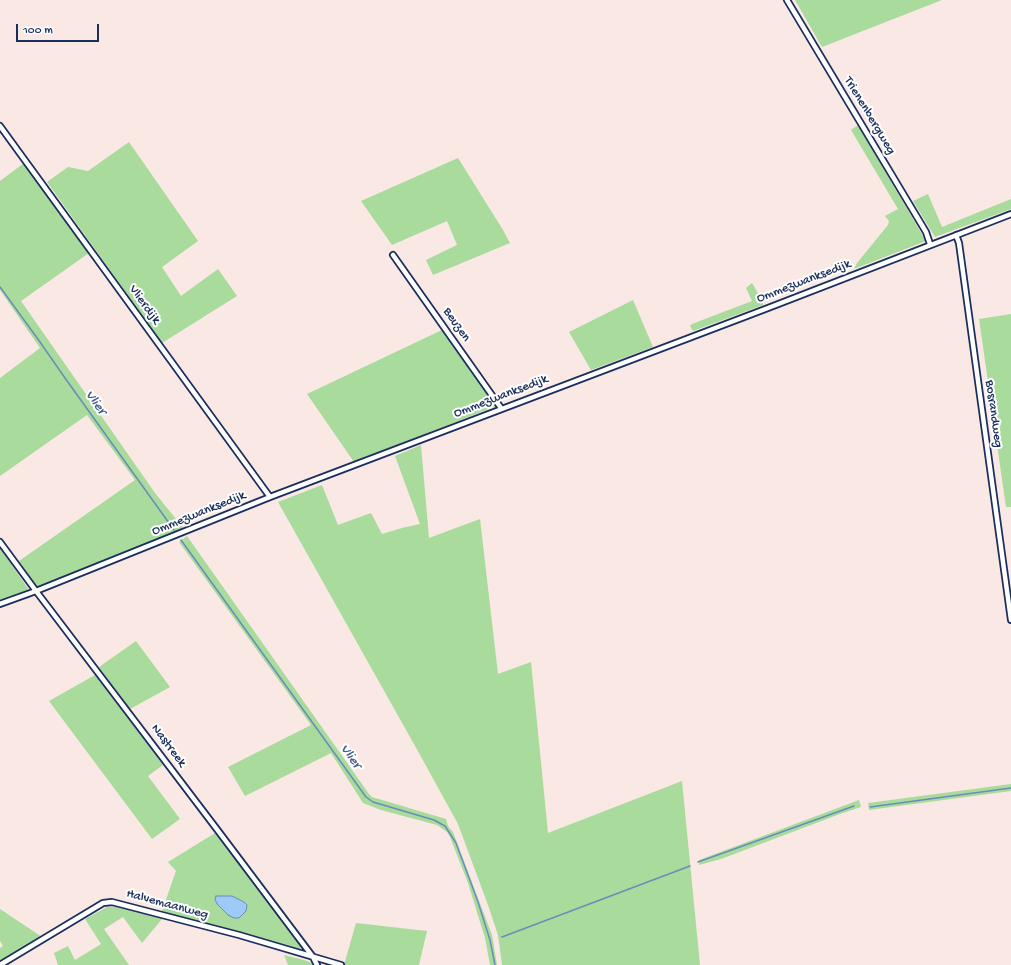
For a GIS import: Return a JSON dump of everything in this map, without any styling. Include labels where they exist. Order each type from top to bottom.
[{"type":"street","name":"Trienenbergweg","points":[[787,0],[926,232],[930,244]]},
{"type":"street","name":"Vlierdijk","points":[[0,126],[270,497]]},
{"type":"street","name":"Ommezwanksedijk","points":[[0,604],[36,592],[270,497],[1011,214]]},
{"type":"street","name":"Bosrandweg","points":[[956,235],[959,243],[1011,620]]},
{"type":"street","name":"Beuzen","points":[[393,255],[501,408]]},
{"type":"street","name":"Nastreek","points":[[0,542],[36,592],[313,957],[317,965]]},
{"type":"street","name":"Halvemaanweg","points":[[0,965],[103,903],[112,902],[239,935],[341,965]]},
{"type":"green space","points":[[795,0],[942,0],[822,47]]},
{"type":"green space","points":[[858,125],[926,241],[854,269],[857,263],[888,225],[889,221],[885,216],[898,209],[851,130]]},
{"type":"green space","points":[[129,142],[198,241],[162,267],[181,296],[218,269],[237,296],[162,343],[47,182],[68,167],[88,171]]},
{"type":"green space","points":[[458,158],[510,243],[433,275],[426,260],[457,245],[447,221],[392,245],[361,201]]},
{"type":"green space","points":[[24,163],[89,253],[21,301],[155,493],[184,529],[37,587],[19,561],[135,480],[87,415],[0,476],[0,378],[40,348],[0,290],[0,181]]},
{"type":"green space","points":[[928,194],[942,227],[1011,199],[1011,209],[935,237],[913,201]]},
{"type":"green space","points":[[752,283],[763,302],[763,305],[693,331],[690,326],[692,324],[752,301],[746,288]]},
{"type":"green space","points":[[633,300],[653,347],[591,370],[569,332]]},
{"type":"green space","points":[[1011,314],[1011,507],[1006,507],[979,319]]},
{"type":"green space","points":[[442,330],[496,406],[354,462],[307,394]]},
{"type":"green space","points":[[421,445],[429,538],[480,519],[498,674],[531,662],[548,833],[682,781],[700,965],[502,965],[498,935],[458,824],[278,502],[322,485],[338,525],[371,513],[382,534],[420,524],[395,456]]},
{"type":"green space","points":[[187,536],[369,794],[372,797],[446,819],[448,826],[453,832],[492,935],[497,965],[490,965],[485,938],[468,883],[447,832],[437,825],[381,810],[363,803],[331,753],[245,796],[228,767],[311,725],[179,542]]},
{"type":"green space","points":[[0,548],[29,590],[0,602]]},
{"type":"green space","points":[[136,641],[170,687],[130,709],[99,667]]},
{"type":"green space","points":[[95,675],[163,765],[148,776],[180,819],[152,839],[49,701]]},
{"type":"green space","points":[[1011,784],[1011,791],[869,810],[868,803]]},
{"type":"green space","points":[[859,800],[861,807],[721,859],[699,865],[699,860]]},
{"type":"green space","points":[[215,833],[303,952],[212,927],[162,911],[176,871],[168,862]]},
{"type":"green space","points":[[107,907],[116,907],[162,919],[142,943],[123,917],[104,929],[129,965],[58,965],[54,953],[68,946],[75,960],[101,944],[85,919]]},
{"type":"green space","points":[[0,909],[39,935],[41,938],[0,962],[0,948],[3,946],[0,941]]},
{"type":"green space","points":[[356,923],[427,931],[419,965],[344,965]]},
{"type":"green space","points":[[284,955],[304,960],[314,965],[288,965]]},
{"type":"water","points":[[216,896],[232,896],[244,902],[247,905],[246,911],[239,918],[234,918],[228,915],[218,905],[215,900]]},
{"type":"waterway","name":"Vlier","points":[[0,287],[174,530]]},
{"type":"waterway","name":"Vlier","points":[[181,540],[366,797],[373,802],[434,820],[445,826],[456,843],[478,902],[490,940],[495,965]]},
{"type":"waterway","points":[[870,807],[1011,788]]},
{"type":"waterway","points":[[698,862],[854,806]]},
{"type":"waterway","points":[[502,937],[690,866]]}]
